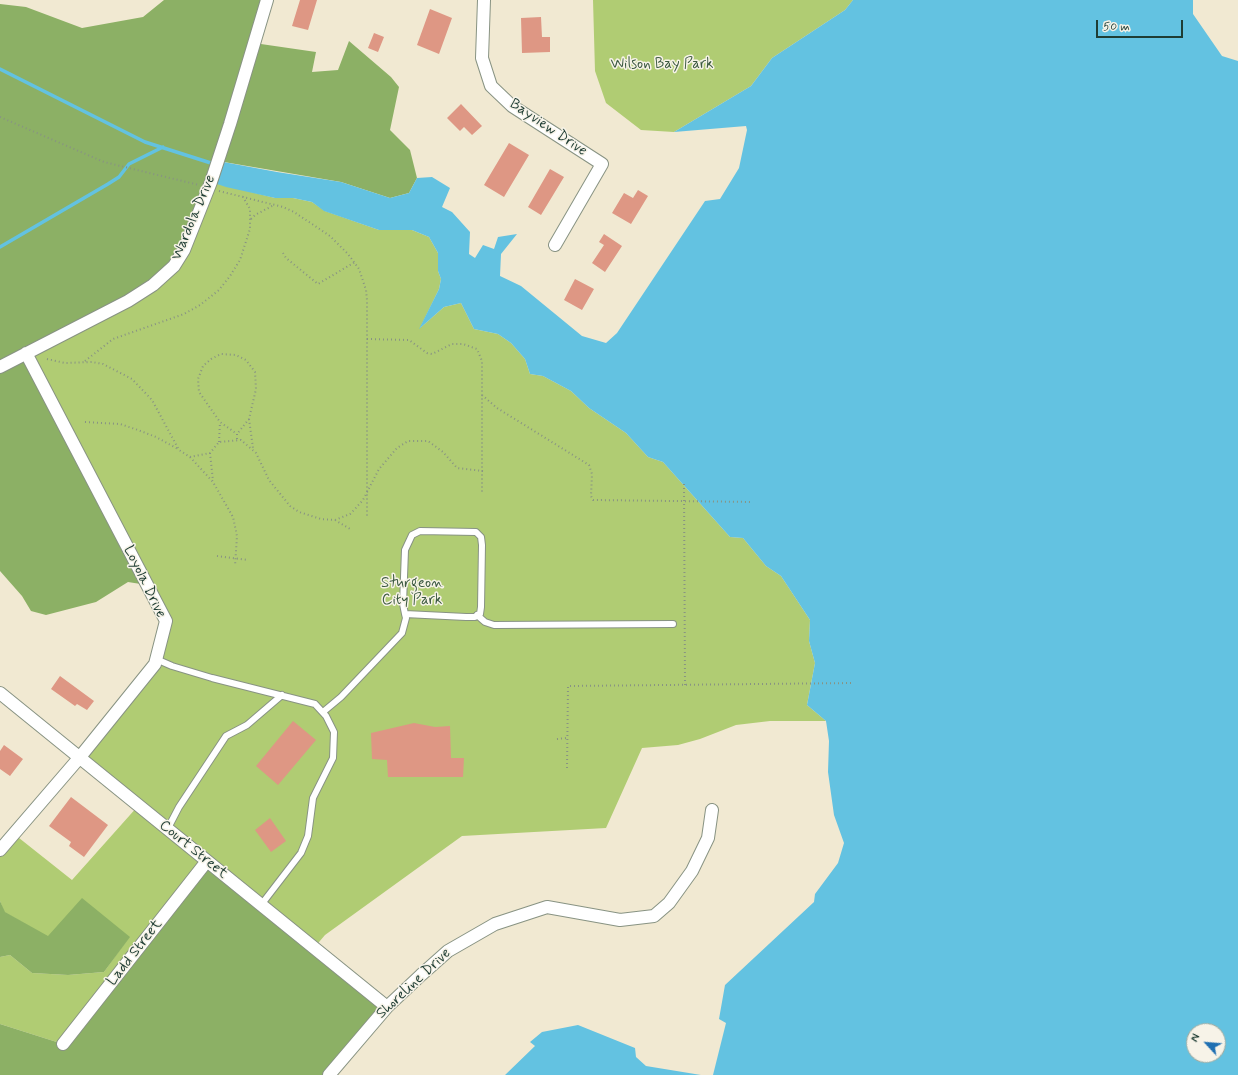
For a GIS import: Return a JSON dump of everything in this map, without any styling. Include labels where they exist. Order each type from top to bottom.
[{"type":"street","name":"Wardola Drive","points":[[0,367],[128,301],[158,280],[174,266],[184,250],[209,186],[230,124],[267,0]]},
{"type":"street","name":"Bayview Drive","points":[[484,0],[482,58],[491,86],[512,106],[602,164],[555,244]]},
{"type":"street","name":"Loyola Drive","points":[[0,850],[80,757],[155,664],[166,621],[26,353]]},
{"type":"street","name":"Court Street","points":[[0,693],[387,1007]]},
{"type":"street","name":"Shoreline Drive","points":[[329,1075],[387,1007],[448,951],[495,924],[547,907],[620,920],[654,916],[669,903],[692,870],[708,838],[712,810]]},
{"type":"street","name":"Ladd Street","points":[[63,1044],[207,861]]},
{"type":"lane","points":[[323,712],[341,697],[402,633],[405,614],[403,604],[405,550],[412,535],[420,531],[468,530],[476,532],[480,537],[482,545],[480,614],[466,618],[405,614]]},
{"type":"lane","points":[[477,615],[485,622],[494,624],[673,624]]},
{"type":"lane","points":[[156,659],[172,666],[212,678],[315,704],[323,712],[334,732],[333,758],[312,798],[308,836],[301,853],[261,905]]},
{"type":"lane","points":[[167,830],[179,807],[226,736],[247,725],[282,695]]},
{"type":"path","points":[[0,117],[104,162],[209,186],[243,197],[283,207],[307,220],[341,247],[354,262],[366,290],[367,516]]},
{"type":"path","points":[[84,362],[113,339],[184,314],[200,305],[219,290],[240,260],[251,219],[248,203],[243,197]]},
{"type":"path","points":[[251,219],[255,215],[275,205]]},
{"type":"path","points":[[283,253],[286,258],[318,284],[354,262]]},
{"type":"path","points":[[367,339],[409,340],[422,350],[432,354],[452,344],[471,346],[477,349],[480,354],[482,395],[482,494]]},
{"type":"path","points":[[237,434],[220,422],[199,392],[198,379],[203,366],[220,354],[236,356],[246,360],[255,372],[256,389],[249,419],[253,449]]},
{"type":"path","points":[[47,359],[65,363],[84,362],[103,364],[118,370],[132,379],[152,400],[179,450]]},
{"type":"path","points":[[482,395],[497,408],[591,468],[591,496],[593,500],[752,502]]},
{"type":"path","points":[[237,439],[237,434],[249,419]]},
{"type":"path","points":[[85,422],[120,424],[156,436],[190,457],[213,482],[233,517],[237,536],[235,566]]},
{"type":"path","points":[[190,457],[210,453],[219,442],[220,422]]},
{"type":"path","points":[[219,442],[237,439],[248,444],[253,449],[269,480],[290,506],[309,516],[321,519],[335,520],[342,518],[356,509],[379,469],[397,448],[408,440],[428,441],[436,446],[457,468],[482,471]]},
{"type":"path","points":[[210,453],[213,482]]},
{"type":"path","points":[[684,484],[685,685]]},
{"type":"path","points":[[335,520],[350,529]]},
{"type":"path","points":[[217,556],[248,560]]},
{"type":"path","points":[[567,768],[568,686],[854,683]]},
{"type":"path","points":[[557,739],[567,738]]},
{"type":"green space","points":[[164,0],[267,0],[254,43],[316,52],[312,72],[338,70],[349,41],[391,77],[399,87],[390,130],[410,150],[417,178],[409,193],[390,198],[341,182],[218,161],[184,250],[153,285],[26,353],[147,585],[128,582],[96,602],[46,615],[31,611],[22,596],[0,571],[0,4],[26,7],[82,28],[143,17]]},
{"type":"green space","name":"Wilson Bay Park","points":[[593,0],[853,0],[845,10],[772,58],[751,86],[674,132],[641,130],[606,103],[595,71]]},
{"type":"green space","name":"Sturgeon City Park","points":[[211,182],[275,198],[293,198],[312,202],[325,211],[379,230],[412,230],[429,237],[438,253],[438,271],[441,279],[439,289],[420,328],[444,307],[461,303],[474,329],[498,334],[511,343],[525,359],[530,374],[543,376],[571,391],[589,408],[626,433],[648,457],[663,462],[730,537],[743,538],[766,566],[781,576],[810,620],[809,641],[815,663],[807,705],[826,721],[770,721],[736,725],[700,739],[678,745],[642,748],[606,828],[462,836],[325,935],[314,948],[63,1044],[0,1024],[0,957],[10,955],[32,973],[68,975],[104,972],[129,937],[48,937],[4,912],[0,901],[0,850],[14,834],[72,880],[138,806],[80,757],[155,664],[166,621],[26,353]]},
{"type":"green space","points":[[207,861],[387,1007],[329,1075],[0,1075],[0,1024],[63,1044]]},
{"type":"green space","points":[[82,898],[130,937],[104,972],[68,975],[32,973],[10,955],[0,957],[0,901],[5,912],[48,936]]},
{"type":"water","points":[[853,0],[1193,0],[1193,14],[1222,56],[1238,61],[1238,1075],[713,1075],[726,1023],[719,1019],[725,985],[814,902],[815,894],[838,863],[844,843],[834,815],[828,772],[829,741],[826,721],[807,705],[815,663],[809,641],[810,620],[781,576],[766,566],[743,538],[730,537],[663,462],[648,457],[626,433],[589,408],[571,391],[543,376],[530,374],[525,359],[511,343],[498,334],[474,329],[461,303],[444,307],[419,329],[439,289],[441,279],[438,271],[438,253],[429,237],[412,230],[379,230],[324,211],[312,202],[293,198],[275,198],[226,187],[211,182],[218,161],[341,182],[390,198],[409,193],[417,178],[432,177],[450,188],[442,207],[452,212],[470,232],[469,254],[475,258],[483,245],[494,249],[498,237],[517,234],[501,254],[500,276],[521,286],[582,336],[606,343],[617,333],[705,201],[720,199],[739,168],[747,130],[746,126],[674,132],[751,86],[772,58],[845,10]]},
{"type":"water","points":[[578,1025],[635,1048],[636,1057],[646,1066],[701,1075],[505,1075],[535,1046],[530,1042],[542,1032]]},
{"type":"building","points":[[300,0],[317,0],[308,30],[292,26]]},
{"type":"building","points":[[430,9],[452,18],[439,54],[417,45]]},
{"type":"building","points":[[541,17],[542,37],[550,37],[550,52],[522,53],[521,18]]},
{"type":"building","points":[[374,33],[384,37],[378,52],[368,48]]},
{"type":"building","points":[[461,104],[482,126],[472,135],[464,127],[460,131],[447,118]]},
{"type":"building","points":[[509,143],[529,155],[504,197],[484,185]]},
{"type":"building","points":[[550,169],[564,177],[541,215],[528,207]]},
{"type":"building","points":[[638,190],[648,196],[631,224],[612,213],[624,193],[633,198]]},
{"type":"building","points":[[604,234],[622,246],[605,272],[592,263],[604,245],[599,242]]},
{"type":"building","points":[[575,279],[594,289],[582,310],[564,300]]},
{"type":"building","points":[[60,676],[94,701],[87,710],[77,704],[75,706],[51,689]]},
{"type":"building","points":[[293,721],[316,740],[278,785],[256,766]]},
{"type":"building","points":[[414,723],[435,727],[450,726],[451,758],[464,758],[463,777],[388,777],[387,760],[372,759],[371,733]]},
{"type":"building","points":[[4,745],[23,759],[10,776],[0,769],[0,751]]},
{"type":"building","points":[[71,797],[108,825],[84,857],[69,846],[71,842],[49,826]]},
{"type":"building","points":[[270,818],[286,841],[271,852],[255,830]]},
{"type":"waterway","points":[[0,69],[145,142],[214,164]]},
{"type":"waterway","points":[[0,247],[119,177],[129,164],[163,147]]}]
